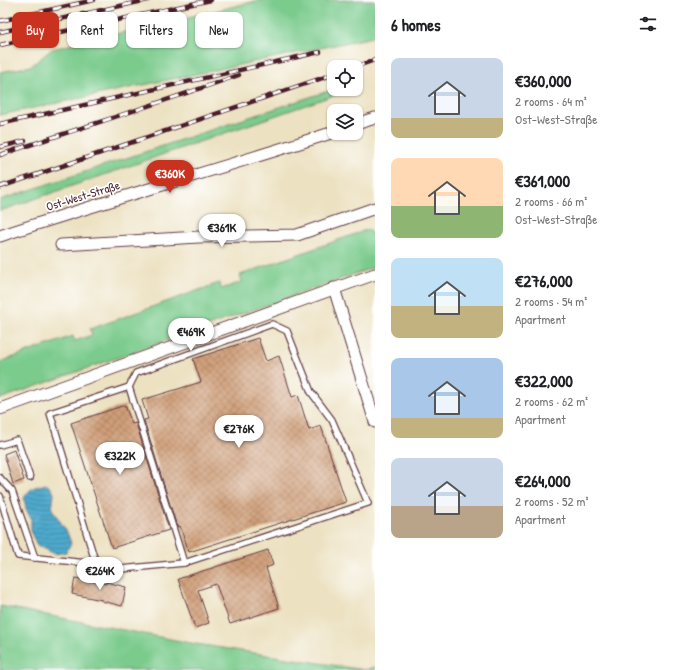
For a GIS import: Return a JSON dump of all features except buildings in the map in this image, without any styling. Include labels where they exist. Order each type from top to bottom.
[{"type":"street","points":[[363,122],[375,118]]},
{"type":"street","name":"Ost-West-Straße","points":[[0,236],[103,202],[327,134]]},
{"type":"street","points":[[61,245],[298,235],[375,208]]},
{"type":"street","points":[[0,409],[375,274]]},
{"type":"street","points":[[334,288],[375,420]]},
{"type":"lane","points":[[0,496],[18,556],[96,564],[120,569],[184,563],[368,503],[332,420],[311,392],[287,331],[272,324],[136,373],[129,387],[184,563]]},
{"type":"lane","points":[[96,564],[50,413],[129,387]]},
{"type":"lane","points":[[0,445],[17,440],[30,478]]},
{"type":"lane","points":[[0,478],[12,491],[35,558]]},
{"type":"green space","points":[[261,0],[375,0],[375,36],[0,115],[0,72],[31,66],[52,49],[67,45],[67,48],[118,48],[118,34],[126,32],[126,48],[187,48],[187,17],[195,15],[195,48],[243,48],[243,12],[210,12]]},
{"type":"green space","points":[[327,91],[327,96],[332,96],[0,211],[0,200]]},
{"type":"green space","points":[[369,229],[371,234],[375,233],[375,267],[0,399],[0,362],[73,336],[75,341],[92,335],[90,329],[219,283],[221,289],[242,282],[240,275]]},
{"type":"green space","points":[[0,606],[196,644],[365,670],[0,670]]},
{"type":"green space","points":[[375,667],[375,670],[365,670]]},
{"type":"water","points":[[46,484],[52,489],[54,494],[52,509],[67,532],[71,543],[66,552],[55,554],[37,545],[31,533],[31,519],[26,509],[24,498],[33,488]]},
{"type":"railway","points":[[0,21],[94,0]]},
{"type":"railway","points":[[0,32],[148,0]]},
{"type":"railway","points":[[0,45],[211,0]]},
{"type":"railway","points":[[0,124],[320,52]]},
{"type":"railway","points":[[363,64],[375,60]]},
{"type":"railway","points":[[0,155],[239,75]]},
{"type":"railway","points":[[0,187],[327,76]]},
{"type":"railway","points":[[0,147],[25,141]]}]
